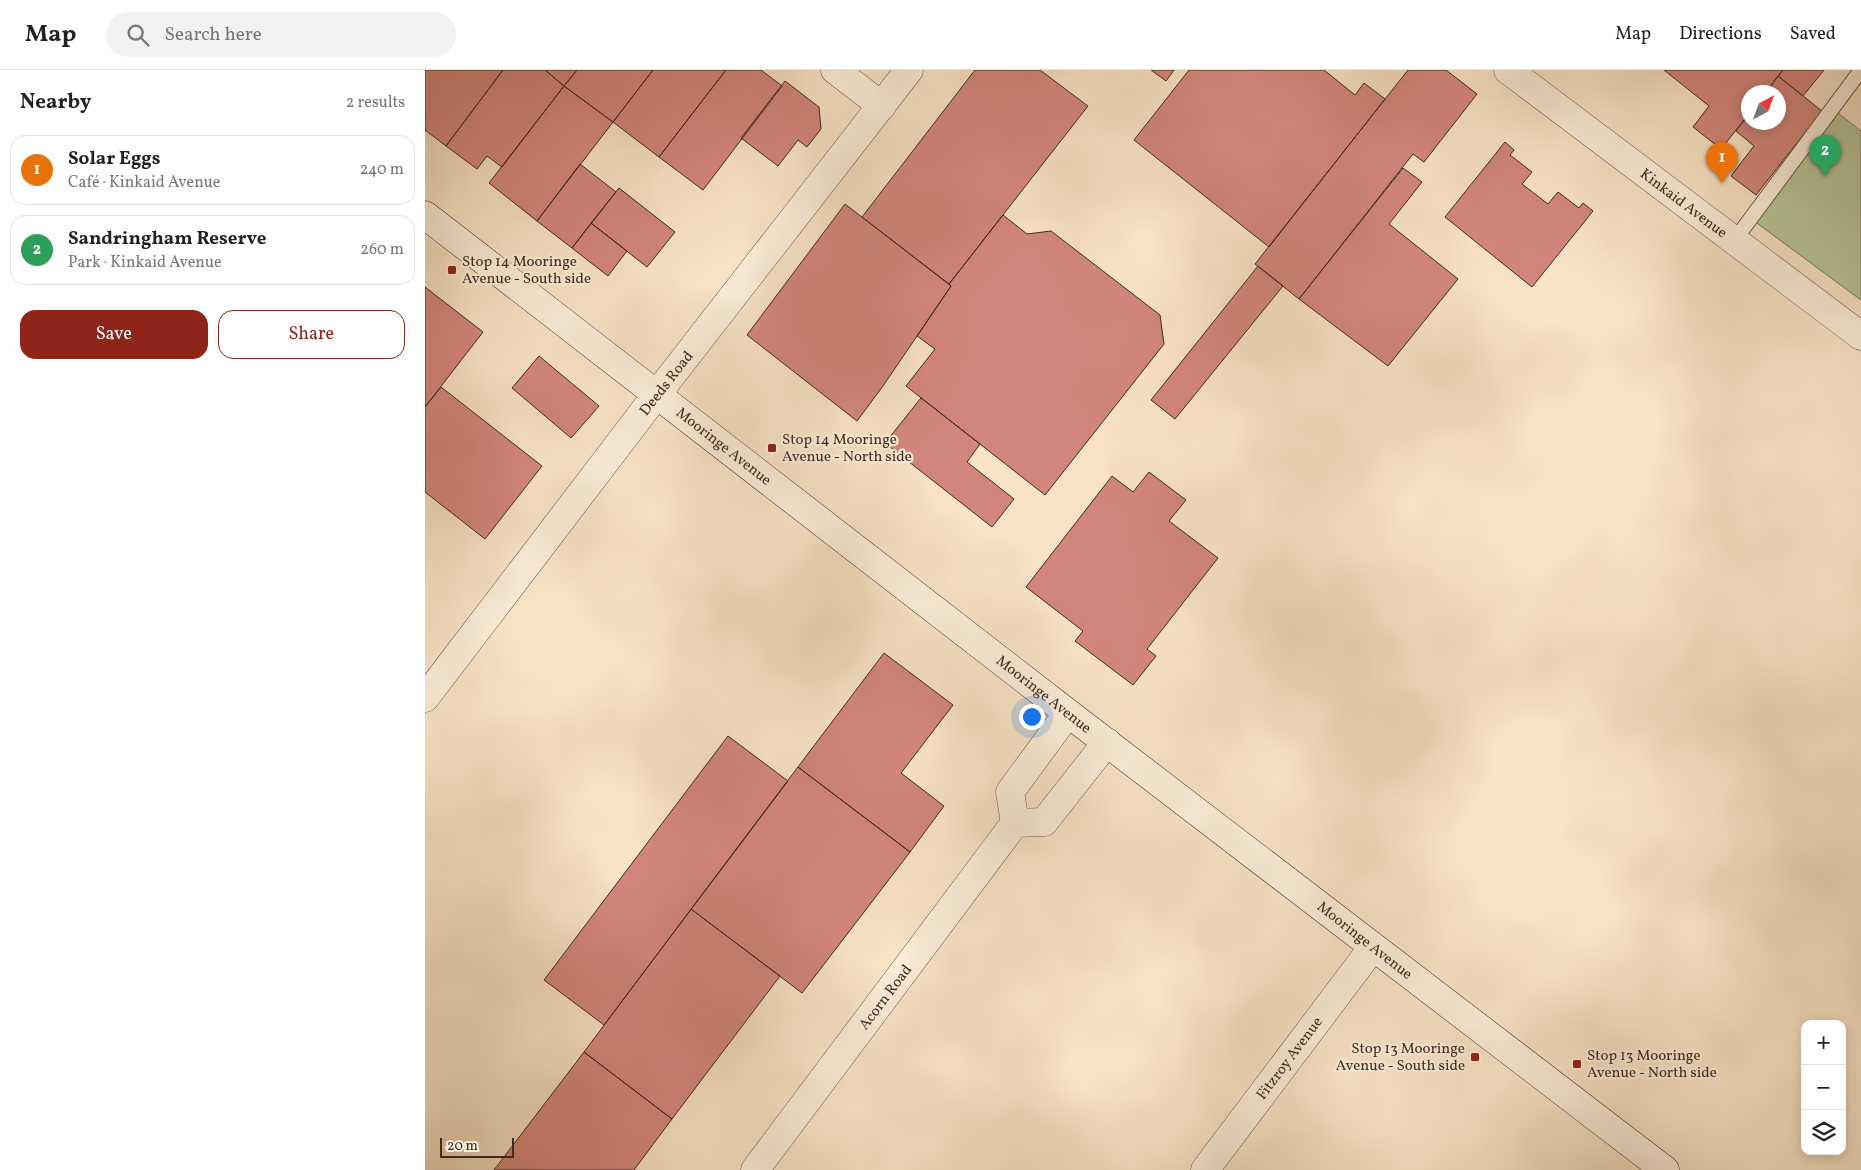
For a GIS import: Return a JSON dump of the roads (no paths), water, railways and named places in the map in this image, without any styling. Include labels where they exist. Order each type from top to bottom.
[{"type":"street","points":[[835,70],[882,106]]},
{"type":"street","name":"Deeds Road","points":[[425,698],[657,394],[909,70]]},
{"type":"street","name":"Kinkaid Avenue","points":[[1508,70],[1861,336]]},
{"type":"street","name":"Mooringe Avenue","points":[[425,215],[1068,713],[1665,1170]]},
{"type":"street","points":[[1068,713],[1009,792],[1015,823],[1044,822],[1107,742]]},
{"type":"street","name":"Acorn Road","points":[[755,1170],[1015,823]]},
{"type":"street","name":"Fitzroy Avenue","points":[[1205,1170],[1373,947]]},
{"type":"lane","points":[[1734,241],[1861,70]]},
{"type":"place","name":"Sandringham Reserve","points":[[1825,176]]},
{"type":"place","name":"Solar Eggs","points":[[1722,183]]},
{"type":"place","name":"Stop 14 Mooringe Avenue - South side","points":[[452,270]]},
{"type":"place","name":"Stop 14 Mooringe Avenue - North side","points":[[772,448]]},
{"type":"place","name":"Stop 13 Mooringe Avenue - South side","points":[[1475,1057]]},
{"type":"place","name":"Stop 13 Mooringe Avenue - North side","points":[[1577,1064]]}]
